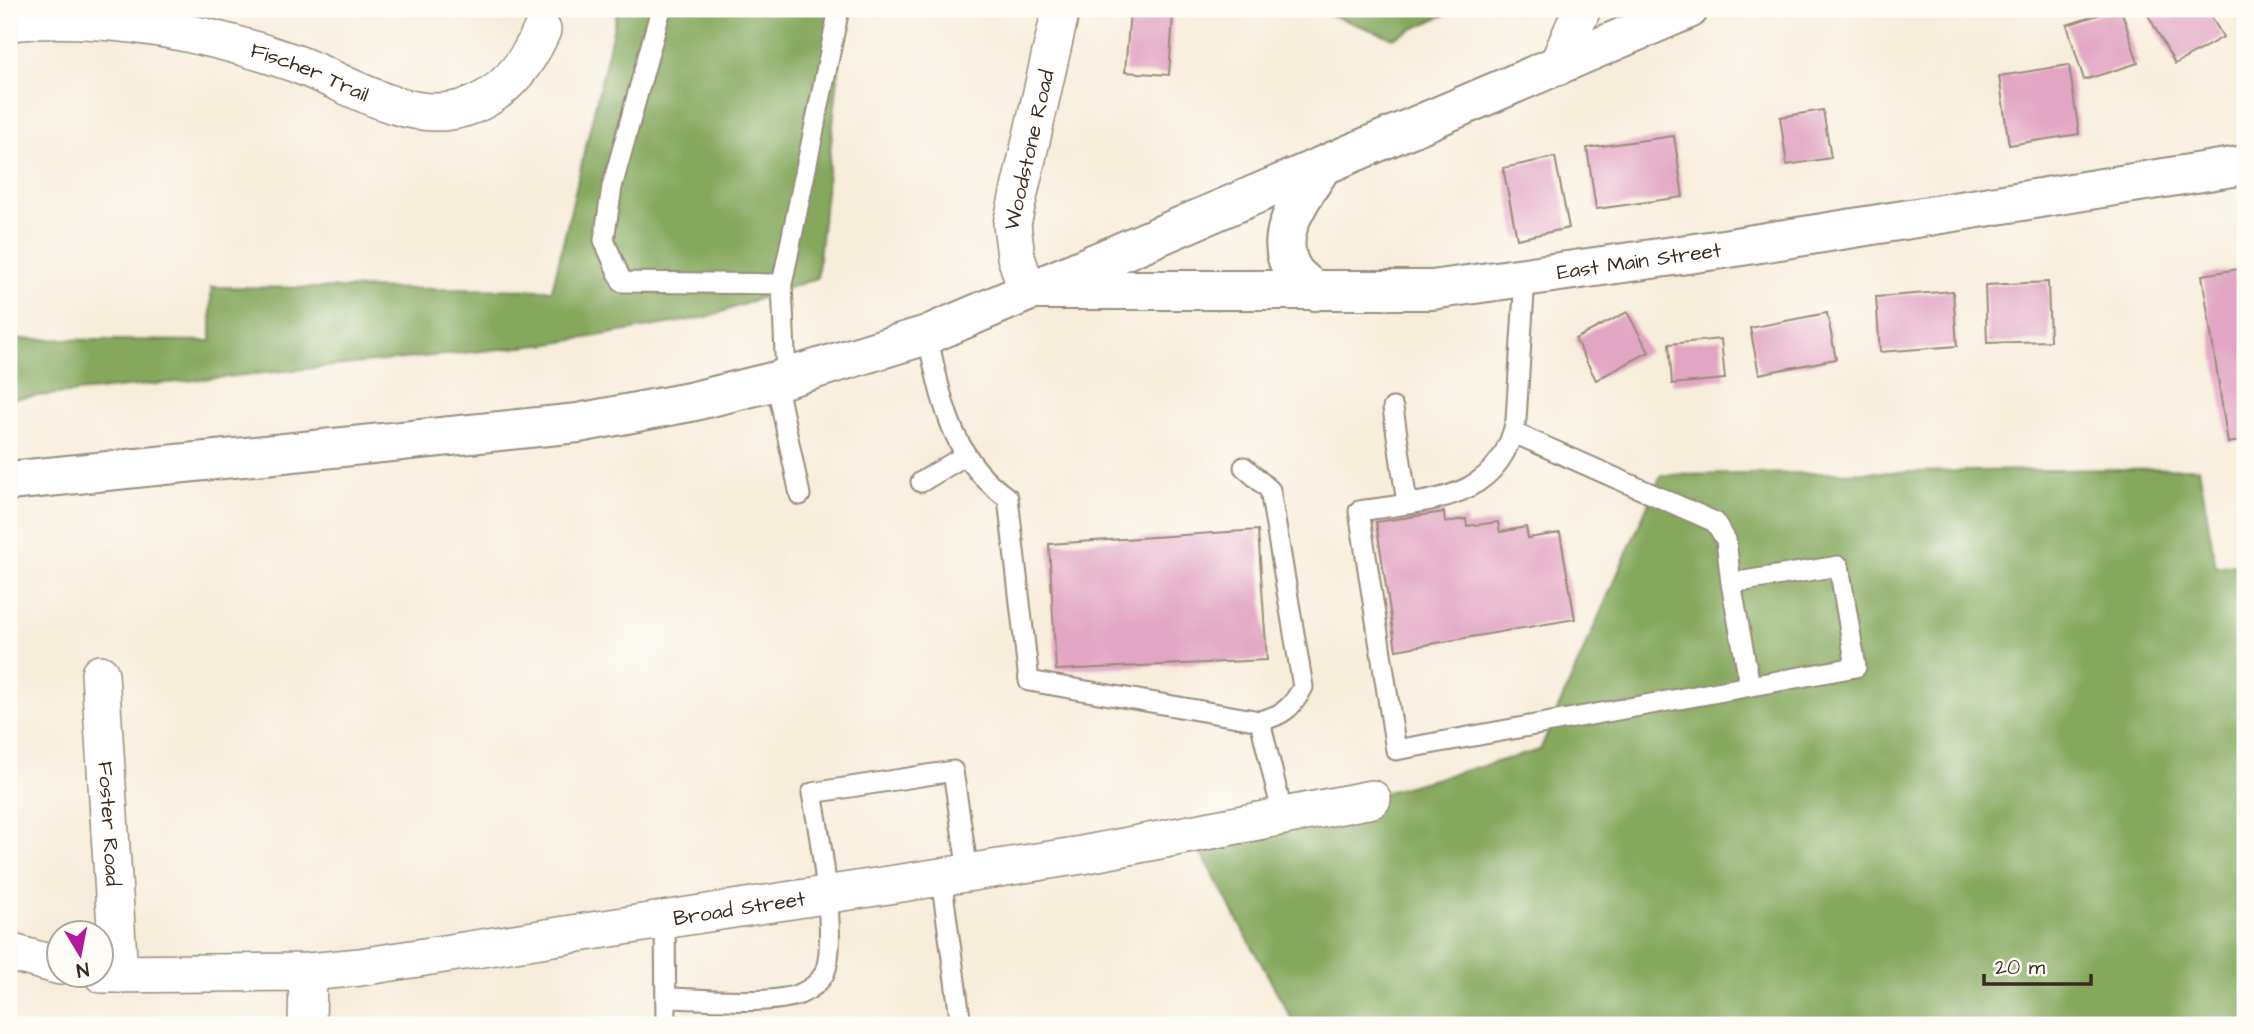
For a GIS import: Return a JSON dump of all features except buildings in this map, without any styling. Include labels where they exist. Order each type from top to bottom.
[{"type":"main road","points":[[9,481],[566,424],[690,402],[781,379],[927,335],[1689,9]]},
{"type":"main road","name":"East Main Street","points":[[1027,290],[1432,290],[1723,249],[2245,165]]},
{"type":"main road","points":[[1314,290],[1293,271],[1286,243],[1287,222],[1322,166]]},
{"type":"street","name":"Woodstone Road","points":[[1027,290],[1016,257],[1012,224],[1061,9]]},
{"type":"street","points":[[1557,67],[1582,9]]},
{"type":"street","name":"Fischer Trail","points":[[31,17],[131,24],[212,38],[292,62],[419,112],[452,111],[484,100],[511,81],[531,55],[541,30]]},
{"type":"street","name":"Foster Road","points":[[100,674],[108,918]]},
{"type":"street","name":"Broad Street","points":[[116,974],[307,972],[360,967],[1082,855],[1372,799]]},
{"type":"street","points":[[9,952],[46,961]]},
{"type":"street","points":[[307,972],[307,1025]]},
{"type":"lane","points":[[661,9],[610,200],[604,240],[622,282],[782,284]]},
{"type":"lane","points":[[800,495],[781,379],[782,284],[839,9]]},
{"type":"lane","points":[[1525,277],[1514,433],[1496,467],[1485,480],[1450,496],[1359,511],[1396,750],[1856,667],[1839,566],[1731,583]]},
{"type":"lane","points":[[927,335],[942,398],[964,456],[985,483],[1008,498],[1030,681],[1259,721],[1280,716],[1294,706],[1303,687],[1270,490],[1244,467]]},
{"type":"lane","points":[[1393,408],[1408,503]]},
{"type":"lane","points":[[1514,433],[1715,522],[1726,540],[1750,686]]},
{"type":"lane","points":[[921,482],[964,456]]},
{"type":"lane","points":[[1259,721],[1283,816]]},
{"type":"lane","points":[[666,998],[778,999],[800,994],[817,984],[829,957],[826,893],[812,793],[953,771],[961,1025]]},
{"type":"lane","points":[[665,918],[666,1025]]},
{"type":"green space","points":[[618,9],[845,9],[817,278],[708,317],[550,344],[9,399],[9,339],[211,341],[211,287],[552,290]]},
{"type":"green space","points":[[1314,9],[1458,9],[1393,38]]},
{"type":"green space","points":[[2199,468],[2216,567],[2245,562],[2245,1025],[1295,1025],[1196,844],[1540,750],[1661,475]]}]
